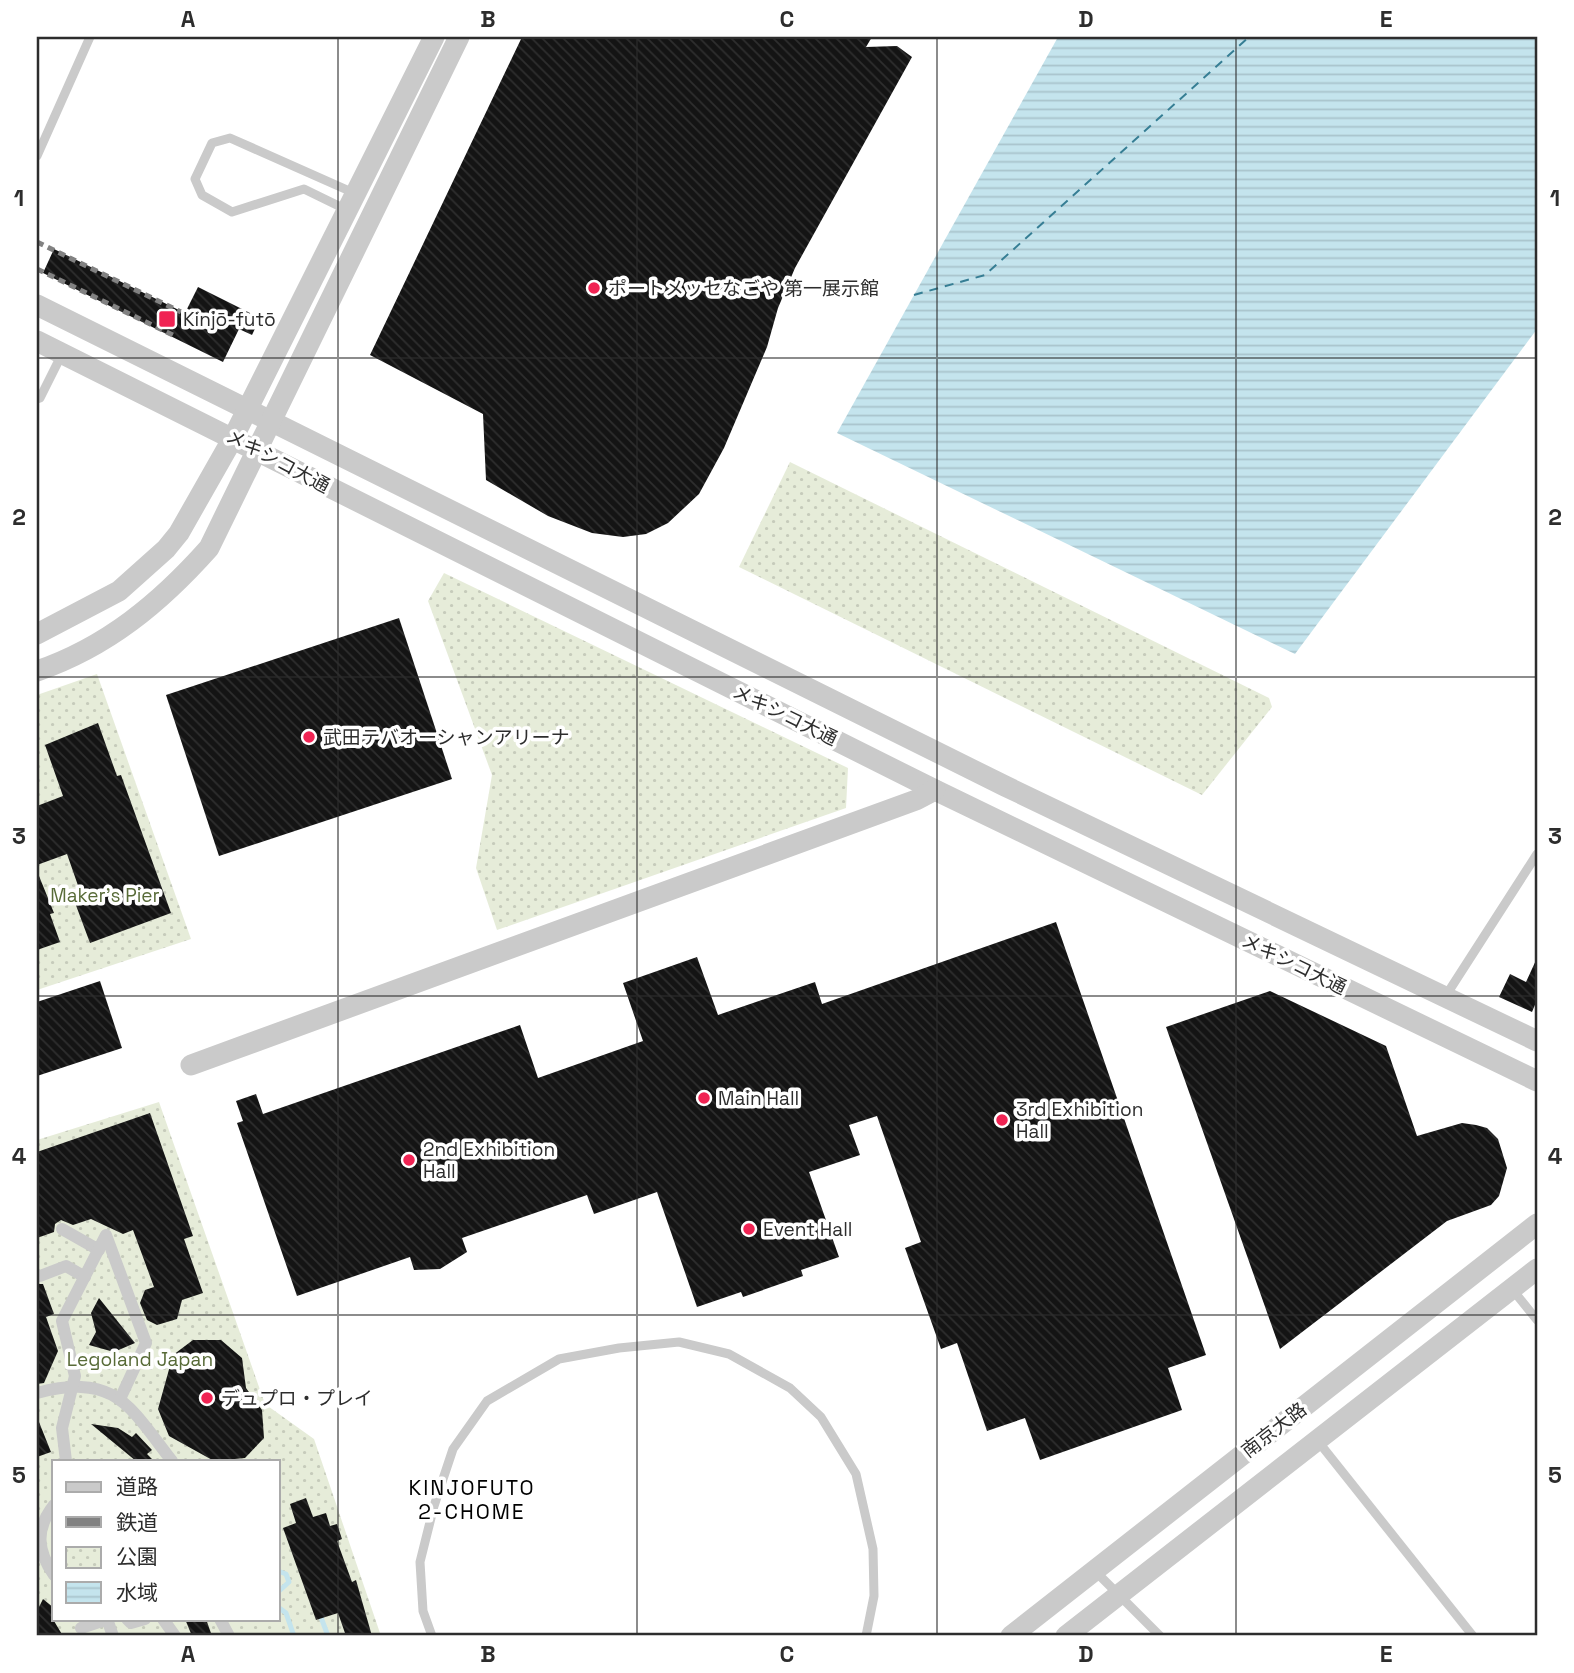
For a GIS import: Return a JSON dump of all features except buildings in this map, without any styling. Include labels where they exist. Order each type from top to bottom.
[{"type":"street","points":[[37,634],[119,591],[166,549],[178,533],[248,409],[434,37]]},
{"type":"street","points":[[37,671],[83,652],[121,631],[171,590],[209,548],[258,453],[348,258],[459,37]]},
{"type":"street","name":"メキシコ大通","points":[[37,305],[1005,786],[1537,1041]]},
{"type":"street","name":"メキシコ大通","points":[[37,341],[935,790],[1537,1081]]},
{"type":"street","points":[[191,1065],[916,800],[935,790]]},
{"type":"street","name":"南京大路","points":[[1011,1636],[1537,1224]]},
{"type":"street","points":[[62,1229],[99,1250]]},
{"type":"street","points":[[66,1460],[62,1428],[75,1376],[71,1348],[62,1321],[106,1235],[146,1343],[120,1399]]},
{"type":"street","points":[[40,1276],[66,1266],[85,1277]]},
{"type":"street","name":"南京大路","points":[[1066,1636],[1537,1269]]},
{"type":"street","points":[[37,1393],[86,1387],[120,1399],[140,1415],[172,1460]]},
{"type":"street","points":[[52,1508],[42,1525],[39,1542],[45,1562],[52,1572]]},
{"type":"street","points":[[81,1628],[105,1620]]},
{"type":"street","points":[[164,1620],[176,1636]]},
{"type":"street","points":[[221,1620],[229,1636]]},
{"type":"lane","points":[[37,156],[90,37]]},
{"type":"lane","points":[[230,138],[351,202],[304,189],[232,212],[202,195],[195,179],[212,143],[230,138]]},
{"type":"lane","points":[[37,399],[40,398],[62,353]]},
{"type":"lane","points":[[1445,997],[1537,855]]},
{"type":"lane","points":[[1512,1289],[1537,1320]]},
{"type":"lane","points":[[432,1636],[423,1611],[420,1562],[433,1506],[453,1450],[487,1402],[559,1359],[619,1348],[680,1342],[729,1354],[790,1388],[821,1417],[856,1474],[873,1549],[874,1596],[866,1636]]},
{"type":"lane","points":[[1316,1440],[1473,1636]]},
{"type":"lane","points":[[1094,1571],[1160,1636]]},
{"type":"green space","points":[[790,462],[1269,698],[1272,707],[1202,795],[739,567]]},
{"type":"green space","points":[[444,573],[848,768],[846,808],[497,930],[476,868],[492,775],[428,601]]},
{"type":"green space","name":"Maker’s Pier","points":[[97,674],[191,939],[37,990],[37,695]]},
{"type":"green space","name":"Legoland Japan","points":[[159,1102],[265,1404],[314,1439],[381,1636],[37,1636],[37,1140]]},
{"type":"water","points":[[1058,37],[1537,37],[1537,329],[1295,654],[837,433]]},
{"type":"waterway","points":[[280,1572],[286,1574],[289,1582],[280,1590]]},
{"type":"waterway","points":[[280,1608],[286,1613],[294,1636]]},
{"type":"waterway","points":[[319,1612],[328,1636]]},
{"type":"ferry route","points":[[914,295],[985,275],[1249,37]]},
{"type":"railway","points":[[37,242],[181,312]]},
{"type":"railway","points":[[37,269],[175,336]]},
{"type":"place","name":"ポートメッセなごや 第一展示館","points":[[594,288]]},
{"type":"place","name":"Kinjō-futō","points":[[167,319]]},
{"type":"place","name":"武田テバオーシャンアリーナ","points":[[309,737]]},
{"type":"place","name":"Main Hall","points":[[704,1098]]},
{"type":"place","name":"3rd Exhibition Hall","points":[[1002,1120]]},
{"type":"place","name":"2nd Exhibition Hall","points":[[409,1160]]},
{"type":"place","name":"Event Hall","points":[[749,1229]]},
{"type":"place","name":"デュプロ・プレイ","points":[[207,1398]]},
{"type":"district","name":"KINJOFUTO 2-CHOME","points":[[472,1499]]}]
